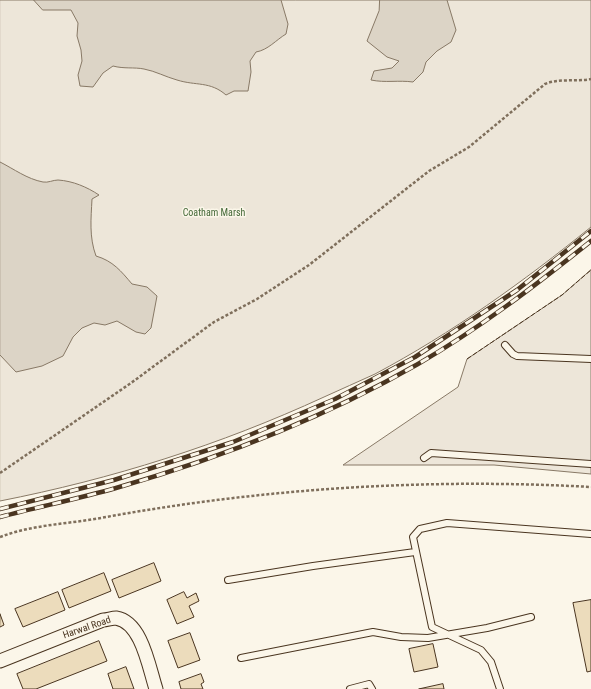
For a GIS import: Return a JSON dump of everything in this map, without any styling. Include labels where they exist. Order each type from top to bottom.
[{"type":"street","name":"Harwal Road","points":[[0,661],[103,620],[115,618],[126,622],[134,628],[139,637],[156,689]]},
{"type":"lane","points":[[505,345],[512,354],[517,356],[591,360]]},
{"type":"lane","points":[[424,458],[431,454],[591,464]]},
{"type":"lane","points":[[500,689],[491,662],[481,650],[432,627],[413,537],[420,529],[447,523],[591,534]]},
{"type":"lane","points":[[228,580],[313,566],[415,552]]},
{"type":"lane","points":[[241,658],[373,632],[401,637],[428,638],[487,628],[531,617]]},
{"type":"lane","points":[[350,689],[365,684],[368,684],[372,689]]},
{"type":"path","points":[[0,473],[130,383],[214,322],[256,299],[309,265],[429,171],[469,147],[545,84],[552,81],[582,81],[591,79]]},
{"type":"path","points":[[0,538],[19,530],[88,521],[179,504],[325,489],[398,485],[498,483],[591,486]]},
{"type":"green space","name":"Coatham Marsh","points":[[0,0],[591,0],[591,227],[486,306],[404,358],[369,377],[285,414],[165,459],[83,482],[0,501]]},
{"type":"green space","points":[[591,270],[591,474],[494,465],[343,465],[458,387],[467,359],[562,295]]},
{"type":"shaded area","points":[[34,0],[281,0],[288,24],[286,34],[268,47],[256,52],[250,61],[251,72],[248,91],[234,91],[226,95],[208,86],[184,82],[148,70],[113,66],[103,73],[93,87],[80,86],[78,75],[82,61],[77,36],[78,23],[71,10],[43,10]]},
{"type":"shaded area","points":[[380,0],[447,0],[456,30],[451,42],[437,51],[426,62],[423,72],[413,82],[371,80],[374,71],[392,68],[399,61],[387,57],[367,41],[379,11]]},
{"type":"shaded area","points":[[0,162],[37,181],[45,182],[58,180],[74,183],[99,195],[92,199],[91,214],[91,235],[96,256],[112,264],[132,284],[147,287],[157,296],[151,328],[145,334],[136,332],[117,321],[105,325],[94,323],[82,328],[73,337],[63,356],[42,366],[16,372],[0,355]]},
{"type":"building","points":[[154,563],[161,581],[119,598],[112,580]]},
{"type":"building","points":[[104,573],[111,591],[69,608],[62,590]]},
{"type":"building","points":[[58,592],[65,610],[23,627],[15,609]]},
{"type":"building","points":[[184,592],[187,598],[196,593],[199,601],[189,606],[194,617],[177,624],[167,600]]},
{"type":"building","points":[[591,600],[591,671],[587,672],[573,603]]},
{"type":"building","points":[[0,614],[4,625],[0,627]]},
{"type":"building","points":[[190,633],[200,660],[178,668],[168,641]]},
{"type":"building","points":[[99,641],[107,661],[36,689],[23,689],[17,674]]},
{"type":"building","points":[[433,644],[438,667],[414,672],[409,649]]},
{"type":"building","points":[[126,667],[134,689],[113,689],[108,674]]},
{"type":"building","points":[[201,674],[204,682],[201,684],[203,689],[181,689],[179,682]]},
{"type":"building","points":[[443,684],[444,689],[419,689]]},
{"type":"railway","points":[[0,509],[114,480],[233,442],[335,399],[415,357],[517,290],[591,231]]},
{"type":"railway","points":[[0,517],[87,496],[194,464],[271,435],[346,402],[418,364],[463,336],[528,290],[591,241]]},
{"type":"fence","points":[[467,359],[562,295],[591,270]]}]
